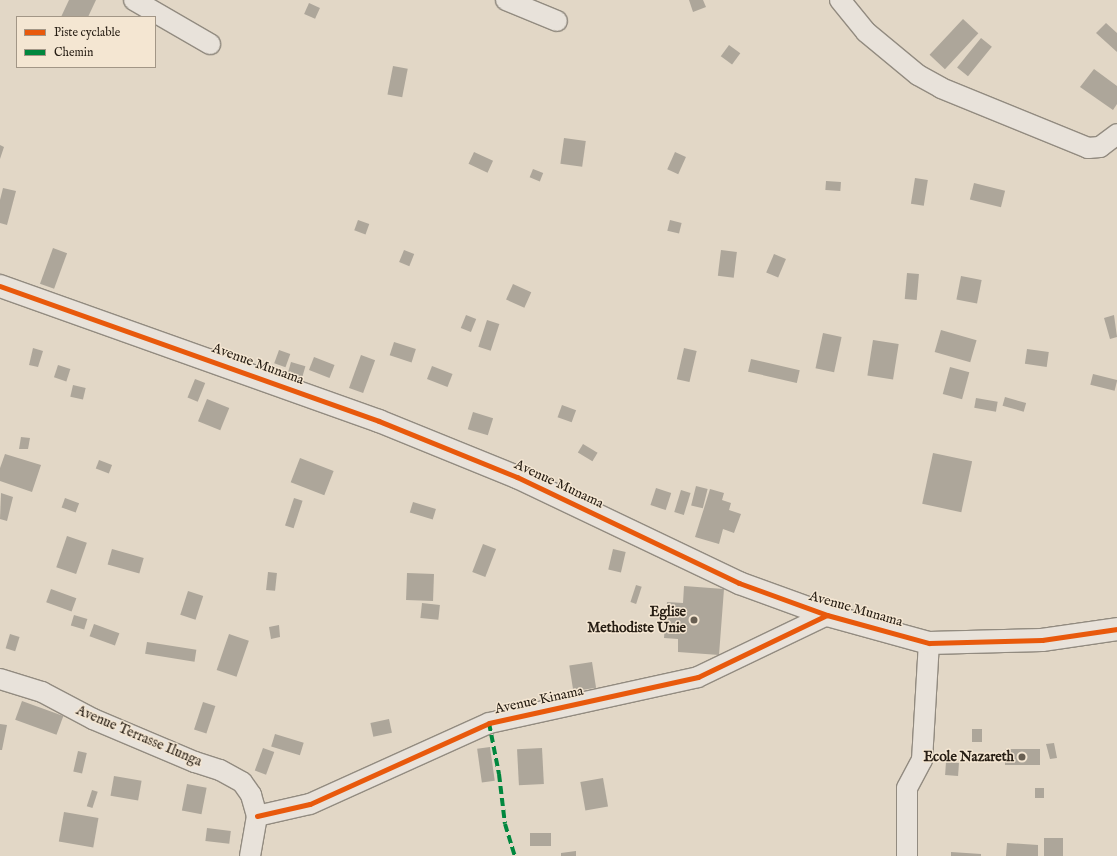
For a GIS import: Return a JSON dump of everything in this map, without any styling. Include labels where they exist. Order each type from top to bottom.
[{"type":"street","points":[[134,0],[210,44]]},
{"type":"street","points":[[506,0],[557,21]]},
{"type":"street","points":[[840,0],[866,32],[918,75],[940,88],[1088,148],[1100,147],[1117,134]]},
{"type":"street","name":"Avenue Munama","points":[[0,286],[386,424],[517,477],[739,584],[827,615],[930,643],[1042,640],[1117,629]]},
{"type":"street","name":"Avenue Kinama","points":[[257,816],[310,804],[490,723],[698,677],[827,615]]},
{"type":"street","points":[[907,856],[907,788],[922,760],[930,643]]},
{"type":"street","name":"Avenue Terrasse Ilunga","points":[[0,679],[42,692],[93,719],[195,762],[220,770],[242,782],[251,795],[257,816]]},
{"type":"street","points":[[250,856],[257,816]]},
{"type":"building","points":[[69,0],[96,0],[88,16],[61,16]]},
{"type":"building","points":[[689,0],[703,0],[706,7],[693,12]]},
{"type":"building","points":[[309,3],[320,8],[315,19],[304,14]]},
{"type":"building","points":[[963,19],[978,33],[945,69],[930,55]]},
{"type":"building","points":[[1106,23],[1117,33],[1117,52],[1096,33]]},
{"type":"building","points":[[981,38],[992,47],[968,76],[957,68]]},
{"type":"building","points":[[729,45],[740,53],[732,65],[721,56]]},
{"type":"building","points":[[393,66],[408,69],[402,97],[387,94]]},
{"type":"building","points":[[1094,69],[1117,86],[1117,104],[1113,110],[1080,87]]},
{"type":"building","points":[[564,138],[586,141],[582,167],[560,164]]},
{"type":"building","points":[[0,145],[4,147],[0,159]]},
{"type":"building","points":[[474,152],[493,161],[488,173],[469,164]]},
{"type":"building","points":[[675,152],[686,157],[678,174],[667,169]]},
{"type":"building","points":[[533,169],[543,173],[540,181],[530,177]]},
{"type":"building","points":[[915,178],[928,180],[924,206],[911,204]]},
{"type":"building","points":[[826,181],[841,182],[840,191],[825,190]]},
{"type":"building","points":[[974,183],[1005,191],[1001,207],[970,199]]},
{"type":"building","points":[[3,188],[16,191],[7,225],[0,223],[0,200]]},
{"type":"building","points":[[358,220],[369,224],[366,234],[354,230]]},
{"type":"building","points":[[670,220],[682,223],[679,234],[667,231]]},
{"type":"building","points":[[53,248],[67,253],[54,289],[40,284]]},
{"type":"building","points":[[404,250],[414,254],[409,266],[399,262]]},
{"type":"building","points":[[721,250],[737,252],[734,278],[718,276]]},
{"type":"building","points":[[774,254],[786,259],[778,277],[766,272]]},
{"type":"building","points":[[907,273],[919,274],[917,300],[905,299]]},
{"type":"building","points":[[961,276],[982,280],[977,304],[956,300]]},
{"type":"building","points":[[513,284],[531,292],[524,308],[506,300]]},
{"type":"building","points":[[466,315],[476,319],[471,332],[461,328]]},
{"type":"building","points":[[1114,315],[1117,337],[1110,339],[1104,318]]},
{"type":"building","points":[[487,320],[499,324],[491,351],[478,347]]},
{"type":"building","points":[[941,330],[977,340],[970,362],[935,352]]},
{"type":"building","points":[[823,333],[842,337],[834,372],[816,368]]},
{"type":"building","points":[[873,340],[899,344],[893,380],[867,376]]},
{"type":"building","points":[[394,342],[416,349],[412,362],[390,355]]},
{"type":"building","points":[[33,348],[43,351],[38,367],[29,365]]},
{"type":"building","points":[[684,348],[697,351],[689,382],[677,379]]},
{"type":"building","points":[[1027,349],[1049,352],[1047,367],[1025,364]]},
{"type":"building","points":[[279,350],[290,354],[285,367],[274,363]]},
{"type":"building","points":[[361,355],[375,360],[363,393],[349,388]]},
{"type":"building","points":[[314,357],[335,365],[330,378],[309,370]]},
{"type":"building","points":[[751,359],[800,370],[797,383],[748,372]]},
{"type":"building","points":[[291,362],[305,366],[301,381],[287,376]]},
{"type":"building","points":[[58,365],[70,369],[66,381],[54,377]]},
{"type":"building","points":[[432,366],[453,374],[448,387],[427,379]]},
{"type":"building","points":[[950,367],[969,372],[962,399],[943,394]]},
{"type":"building","points":[[1093,374],[1117,380],[1115,391],[1090,385]]},
{"type":"building","points":[[195,379],[205,383],[198,402],[188,398]]},
{"type":"building","points":[[73,385],[86,388],[83,400],[70,397]]},
{"type":"building","points":[[1005,397],[1026,403],[1024,412],[1003,406]]},
{"type":"building","points":[[976,398],[998,402],[996,412],[974,408]]},
{"type":"building","points":[[207,399],[229,408],[220,430],[198,421]]},
{"type":"building","points":[[562,405],[576,410],[572,422],[558,417]]},
{"type":"building","points":[[473,412],[493,418],[488,435],[468,429]]},
{"type":"building","points":[[21,437],[30,438],[28,449],[19,449]]},
{"type":"building","points":[[583,444],[598,453],[592,461],[578,453]]},
{"type":"building","points":[[933,453],[972,461],[961,512],[922,504]]},
{"type":"building","points":[[5,454],[41,465],[32,492],[0,481],[0,468]]},
{"type":"building","points":[[300,458],[334,471],[324,495],[291,482]]},
{"type":"building","points":[[99,460],[112,465],[109,473],[96,468]]},
{"type":"building","points":[[696,486],[708,489],[703,508],[691,505]]},
{"type":"building","points":[[656,488],[671,493],[666,510],[650,505]]},
{"type":"building","points":[[710,489],[724,493],[722,500],[731,503],[729,510],[741,514],[734,533],[723,529],[719,544],[695,537]]},
{"type":"building","points":[[681,490],[691,493],[684,515],[674,512]]},
{"type":"building","points":[[1,493],[13,497],[7,521],[0,519]]},
{"type":"building","points":[[65,498],[79,503],[76,513],[62,507]]},
{"type":"building","points":[[294,498],[303,501],[294,528],[285,526]]},
{"type":"building","points":[[413,502],[436,509],[433,520],[410,513]]},
{"type":"building","points":[[67,536],[87,543],[76,574],[56,567]]},
{"type":"building","points":[[483,544],[496,549],[485,577],[472,572]]},
{"type":"building","points":[[112,549],[144,558],[139,573],[108,564]]},
{"type":"building","points":[[613,549],[626,552],[621,572],[608,569]]},
{"type":"building","points":[[268,572],[277,573],[275,591],[266,590]]},
{"type":"building","points":[[407,573],[434,574],[433,601],[406,600]]},
{"type":"building","points":[[636,585],[642,587],[636,604],[630,602]]},
{"type":"building","name":"Eglise Methodiste Unie","points":[[684,586],[724,589],[719,655],[678,652],[678,639],[664,638],[667,602],[683,603]]},
{"type":"building","points":[[51,589],[76,598],[72,611],[46,602]]},
{"type":"building","points":[[188,591],[203,596],[195,620],[180,615]]},
{"type":"building","points":[[422,603],[440,605],[438,620],[420,618]]},
{"type":"building","points":[[74,615],[87,619],[84,630],[71,626]]},
{"type":"building","points":[[94,624],[119,633],[115,645],[90,636]]},
{"type":"building","points":[[279,625],[280,637],[271,639],[269,627]]},
{"type":"building","points":[[10,634],[20,637],[15,651],[6,648]]},
{"type":"building","points":[[229,634],[249,641],[236,677],[217,670]]},
{"type":"building","points":[[147,642],[196,650],[195,662],[145,654]]},
{"type":"building","points":[[592,662],[596,688],[573,691],[569,666]]},
{"type":"building","points":[[22,701],[63,716],[57,735],[15,720]]},
{"type":"building","points":[[203,702],[215,706],[206,734],[194,730]]},
{"type":"building","points":[[389,719],[392,733],[373,737],[370,723]]},
{"type":"building","points":[[0,724],[7,725],[2,750],[0,750]]},
{"type":"building","points":[[972,729],[982,729],[982,742],[972,742]]},
{"type":"building","points":[[275,734],[304,743],[300,755],[271,746]]},
{"type":"building","points":[[1054,743],[1057,758],[1050,759],[1046,744]]},
{"type":"building","points":[[490,747],[495,781],[482,782],[477,749]]},
{"type":"building","points":[[263,748],[274,752],[266,775],[255,771]]},
{"type":"building","points":[[542,748],[544,784],[519,785],[517,749]]},
{"type":"building","name":"Ecole Nazareth","points":[[1005,749],[1040,749],[1040,765],[1005,765]]},
{"type":"building","points":[[78,751],[87,753],[82,773],[73,771]]},
{"type":"building","points":[[946,762],[959,763],[958,776],[945,775]]},
{"type":"building","points":[[114,776],[142,781],[138,801],[111,796]]},
{"type":"building","points":[[603,778],[608,807],[585,811],[580,782]]},
{"type":"building","points":[[187,784],[207,788],[201,814],[182,811]]},
{"type":"building","points":[[1035,788],[1044,788],[1044,798],[1035,798]]},
{"type":"building","points":[[92,790],[98,792],[92,808],[87,806]]},
{"type":"building","points":[[64,812],[98,818],[93,848],[59,842]]},
{"type":"building","points":[[207,828],[231,831],[229,844],[205,841]]},
{"type":"building","points":[[530,833],[551,833],[551,846],[530,846]]},
{"type":"building","points":[[1044,838],[1063,838],[1063,856],[1044,856]]},
{"type":"building","points":[[1007,843],[1038,845],[1038,856],[1006,856]]},
{"type":"building","points":[[576,851],[576,856],[561,856],[561,853]]},
{"type":"building","points":[[951,852],[981,854],[981,856],[951,856]]},
{"type":"marked path","points":[[489,723],[499,774],[505,824],[515,856]]},
{"type":"cycle path","points":[[0,286],[379,421],[517,477],[739,583],[827,615],[929,643],[1042,640],[1117,629]]},
{"type":"cycle path","points":[[257,816],[310,804],[489,723],[698,677],[827,615]]},
{"type":"place","name":"Eglise Methodiste Unie","points":[[694,620]]},
{"type":"place","name":"Ecole Nazareth","points":[[1022,757]]}]
